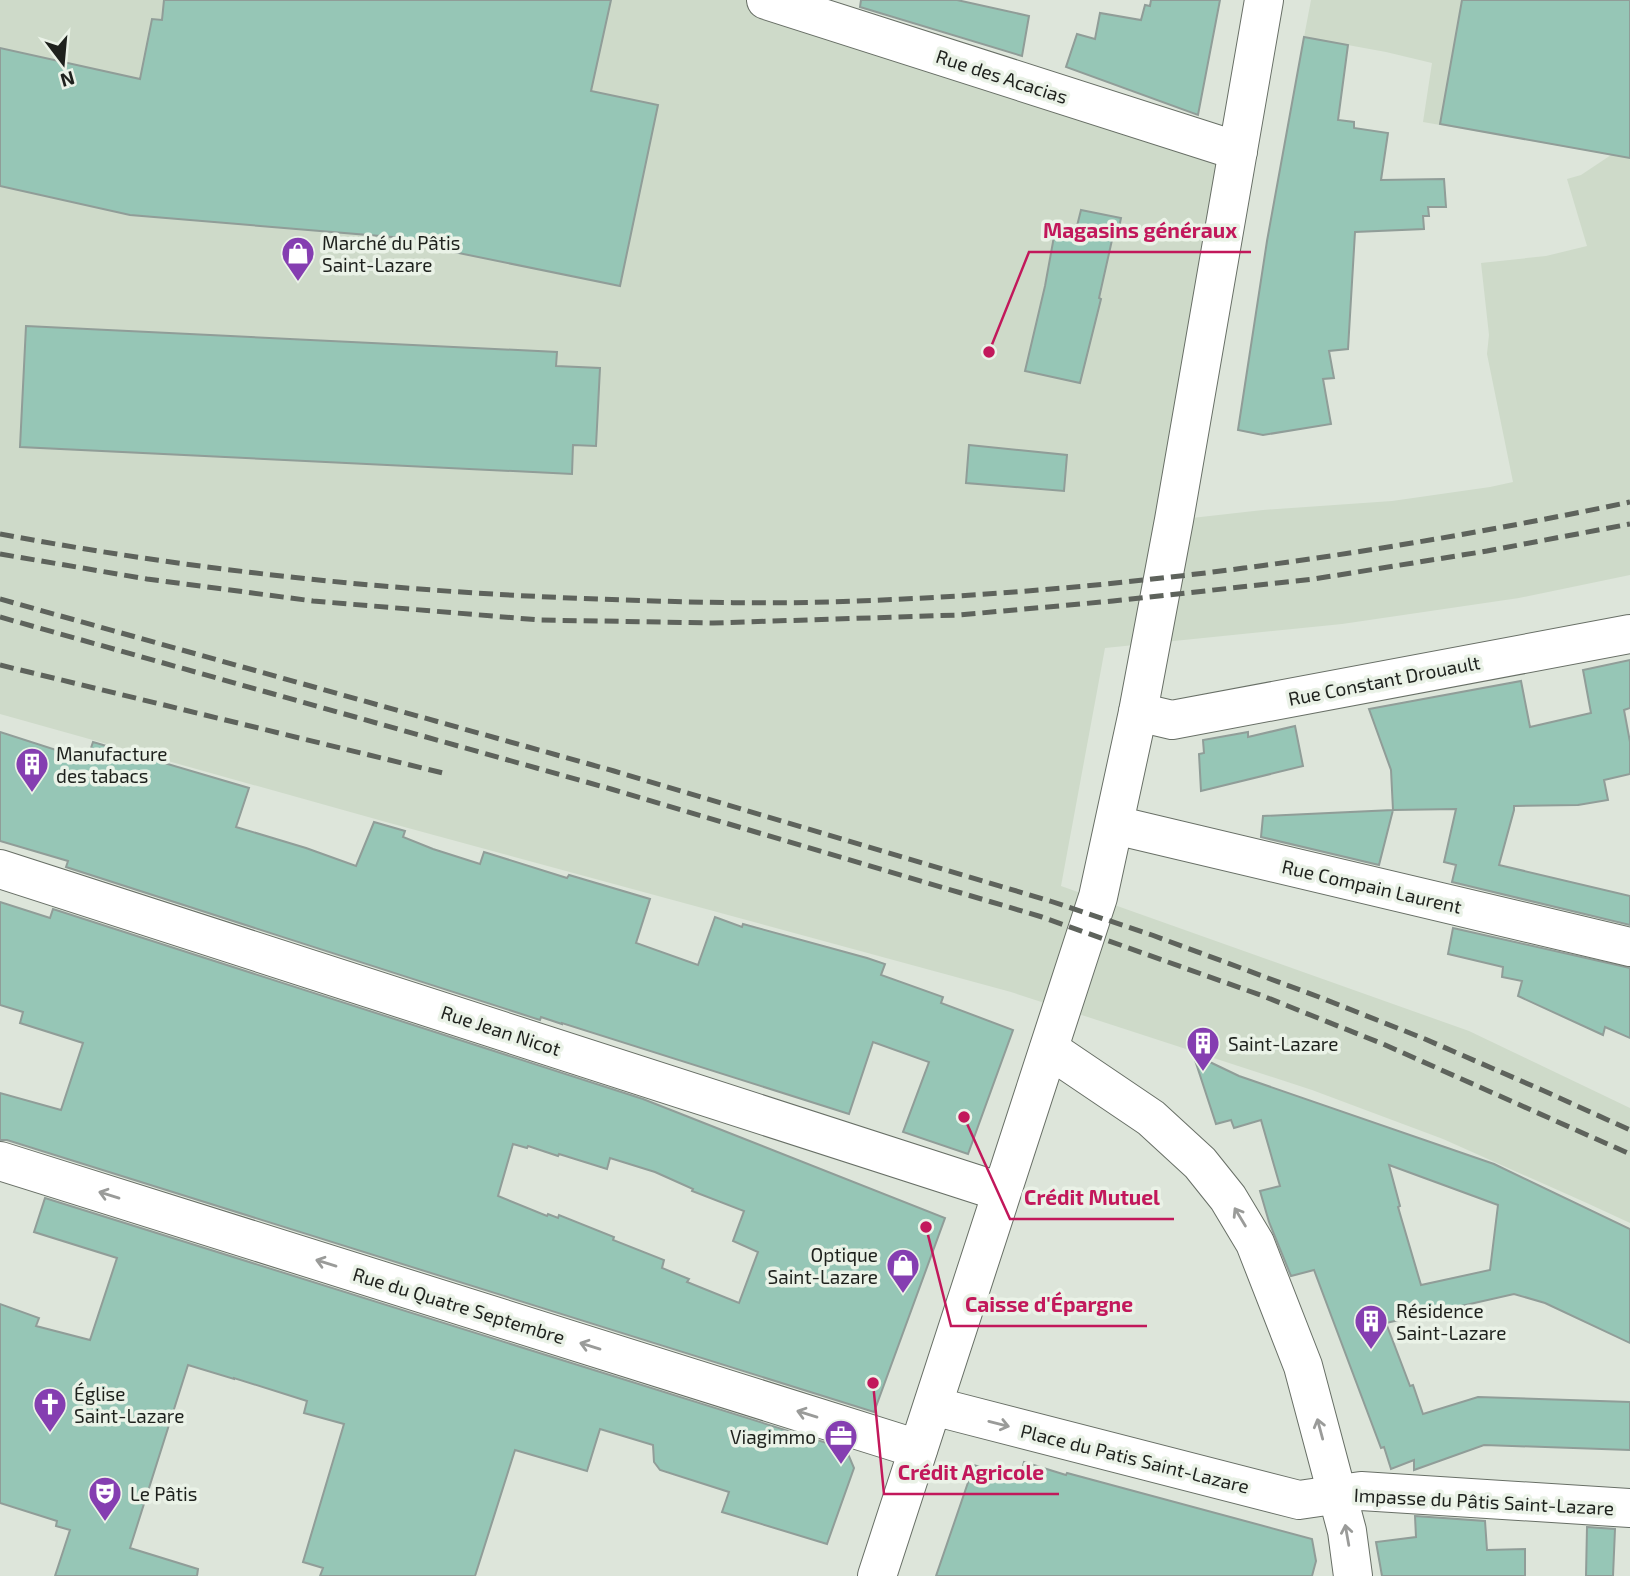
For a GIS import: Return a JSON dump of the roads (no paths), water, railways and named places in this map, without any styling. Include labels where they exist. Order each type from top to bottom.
[{"type":"street","name":"Rue des Acacias","points":[[767,0],[1238,151]]},
{"type":"street","points":[[877,1576],[1098,897],[1138,712],[1264,0]]},
{"type":"street","name":"Rue Constant Drouault","points":[[1138,712],[1172,720],[1630,634]]},
{"type":"street","name":"Rue Compain Laurent","points":[[1115,825],[1630,947]]},
{"type":"street","name":"Rue Jean Nicot","points":[[0,869],[1001,1192]]},
{"type":"street","points":[[1049,1049],[1151,1118],[1200,1163],[1228,1198],[1255,1243],[1303,1366],[1348,1531],[1353,1576]]},
{"type":"street","name":"Rue du Quatre Septembre","points":[[0,1161],[918,1449]]},
{"type":"street","name":"Place du Patis Saint-Lazare","points":[[933,1406],[1299,1500],[1337,1495]]},
{"type":"street","name":"Impasse du Pâtis Saint-Lazare","points":[[1337,1495],[1361,1491],[1630,1508]]},
{"type":"railway","points":[[0,534],[149,559],[372,585],[522,596],[800,603],[1031,591],[1232,570],[1432,540],[1630,502]]},
{"type":"railway","points":[[0,554],[147,579],[313,601],[540,620],[713,623],[959,615],[1113,601],[1314,579],[1630,524]]},
{"type":"railway","points":[[0,599],[614,771],[1050,901],[1152,935],[1319,997],[1425,1039],[1630,1130]]},
{"type":"railway","points":[[0,617],[611,789],[1042,917],[1263,996],[1383,1044],[1630,1154]]},
{"type":"railway","points":[[0,665],[447,774]]},
{"type":"place","name":"Marché du Pâtis Saint-Lazare","points":[[298,283]]},
{"type":"place","name":"Magasins généraux","points":[[989,352]]},
{"type":"place","name":"Manufacture des tabacs","points":[[32,794]]},
{"type":"place","name":"Saint-Lazare","points":[[1203,1073]]},
{"type":"place","name":"Crédit Mutuel","points":[[964,1117]]},
{"type":"place","name":"Caisse d'Épargne","points":[[926,1227]]},
{"type":"place","name":"Optique Saint-Lazare","points":[[903,1295]]},
{"type":"place","name":"Résidence Saint-Lazare","points":[[1371,1351]]},
{"type":"place","name":"Crédit Agricole","points":[[873,1383]]},
{"type":"place","name":"Église Saint-Lazare","points":[[50,1434]]},
{"type":"place","name":"Viagimmo","points":[[841,1466]]},
{"type":"place","name":"Le Pâtis","points":[[105,1523]]}]
